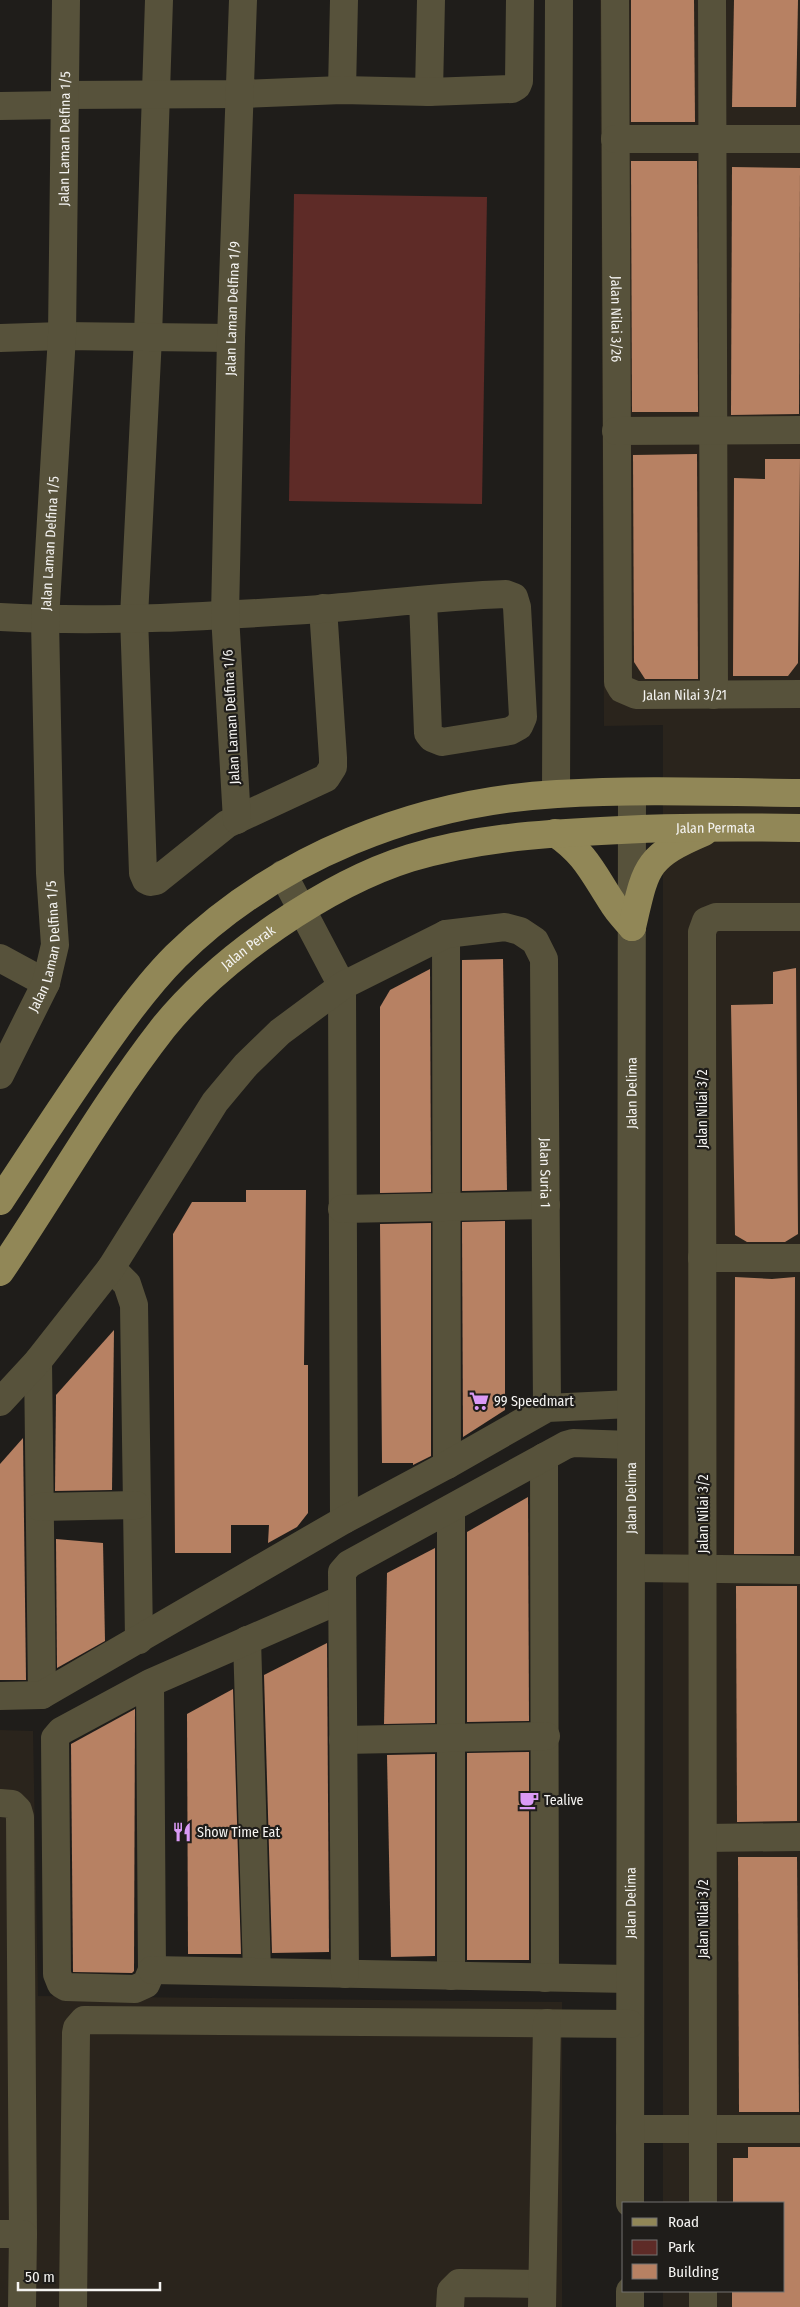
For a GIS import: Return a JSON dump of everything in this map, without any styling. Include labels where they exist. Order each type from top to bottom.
[{"type":"main road","points":[[0,1201],[8,1178],[130,1010],[175,958],[216,920],[283,874],[332,848],[395,824],[480,804],[556,794],[800,793]]},
{"type":"main road","points":[[632,926],[644,878],[657,858],[673,845],[715,827]]},
{"type":"main road","name":"Jalan Permata","points":[[632,829],[715,827],[800,828]]},
{"type":"main road","name":"Jalan Perak","points":[[0,1272],[53,1194],[105,1107],[164,1027],[200,986],[242,950],[302,909],[348,882],[409,858],[490,838],[632,829]]},
{"type":"main road","points":[[555,833],[568,842],[586,860],[598,877],[612,904],[632,926]]},
{"type":"street","name":"Jalan Laman Delfina 1/5","points":[[1,1072],[46,984],[55,945],[50,873],[45,620],[62,336],[66,0]]},
{"type":"street","points":[[159,0],[148,337],[134,617],[143,873],[146,880],[150,882],[156,881],[227,824],[326,778],[333,767],[323,608]]},
{"type":"street","name":"Jalan Laman Delfina 1/9","points":[[225,615],[231,338],[243,0]]},
{"type":"street","points":[[342,90],[344,0]]},
{"type":"street","points":[[429,92],[431,0]]},
{"type":"street","points":[[0,106],[157,94],[240,94],[342,90],[429,92],[512,88],[519,81],[520,0]]},
{"type":"street","points":[[556,794],[559,0]]},
{"type":"street","name":"Jalan Nilai 3/26","points":[[615,0],[616,638]]},
{"type":"street","points":[[712,0],[714,694]]},
{"type":"street","points":[[615,140],[800,139]]},
{"type":"street","points":[[0,338],[62,336],[231,338]]},
{"type":"street","points":[[616,431],[800,430]]},
{"type":"street","points":[[0,617],[45,620],[225,615],[499,594],[506,594],[514,597],[518,606],[522,722],[519,726],[510,731],[442,742],[432,738],[426,727],[423,600]]},
{"type":"street","name":"Jalan Laman Delfina 1/6","points":[[225,615],[237,820]]},
{"type":"street","name":"Jalan Nilai 3/21","points":[[616,638],[618,682],[628,693],[800,694]]},
{"type":"street","name":"Jalan Delima","points":[[630,2202],[632,793]]},
{"type":"street","points":[[283,874],[342,986],[344,1520]]},
{"type":"street","name":"Jalan Nilai 3/2","points":[[703,2202],[703,926],[710,918],[716,917],[800,917]]},
{"type":"street","name":"Jalan Suria 1","points":[[446,934],[505,927],[520,931],[535,941],[544,959],[547,1408]]},
{"type":"street","points":[[0,1402],[38,1361],[111,1268],[215,1102],[246,1065],[280,1032],[342,986],[446,934],[447,1465]]},
{"type":"street","points":[[0,958],[46,984]]},
{"type":"street","points":[[342,1209],[546,1205]]},
{"type":"street","points":[[702,1258],[800,1258]]},
{"type":"street","points":[[111,1268],[127,1284],[134,1305],[138,1640]]},
{"type":"street","points":[[38,1361],[42,1695]]},
{"type":"street","points":[[0,1696],[42,1695],[344,1520],[447,1465],[547,1408],[630,1404]]},
{"type":"street","points":[[345,1974],[342,1577],[345,1568],[544,1457],[573,1443],[631,1444]]},
{"type":"street","points":[[544,1457],[546,1978]]},
{"type":"street","points":[[40,1507],[136,1505]]},
{"type":"street","points":[[451,1509],[451,1976]]},
{"type":"street","points":[[631,1568],[800,1570]]},
{"type":"street","points":[[150,1683],[152,1970],[146,1984],[135,1989],[71,1988],[61,1984],[59,1979],[54,1743],[57,1734],[150,1683],[342,1599]]},
{"type":"street","points":[[248,1640],[257,1972]]},
{"type":"street","points":[[343,1740],[546,1736]]},
{"type":"street","points":[[0,1803],[12,1804],[18,1810],[20,1817],[11,2247],[22,2307]]},
{"type":"street","points":[[703,1838],[800,1837]]},
{"type":"street","points":[[152,1970],[630,1979]]},
{"type":"street","points":[[73,2307],[76,2028],[84,2020],[630,2024]]},
{"type":"street","points":[[450,2307],[451,2291],[459,2283],[542,2295],[547,2023]]},
{"type":"street","points":[[630,2129],[800,2129]]},
{"type":"street","points":[[630,2292],[630,2307]]},
{"type":"street","points":[[703,2292],[703,2307]]},
{"type":"shaded area","points":[[600,0],[800,0],[800,2307],[663,2307],[663,2292],[785,2292],[785,2202],[663,2202],[663,725],[604,726]]},
{"type":"shaded area","points":[[0,1730],[33,1731],[38,1996],[562,2002],[562,2307],[0,2307]]},
{"type":"green space","points":[[294,194],[487,197],[482,504],[289,501]]},
{"type":"building","points":[[631,0],[694,0],[695,122],[631,122]]},
{"type":"building","points":[[734,0],[798,0],[796,107],[732,107]]},
{"type":"building","points":[[631,161],[697,161],[698,412],[632,412]]},
{"type":"building","points":[[732,167],[800,168],[799,414],[731,415]]},
{"type":"building","points":[[697,454],[698,679],[645,679],[634,662],[633,455]]},
{"type":"building","points":[[765,459],[800,459],[798,663],[788,676],[733,676],[734,478],[765,479]]},
{"type":"building","points":[[503,959],[507,1190],[462,1191],[462,960]]},
{"type":"building","points":[[796,968],[798,1234],[785,1242],[747,1242],[735,1235],[731,1005],[773,1004],[773,972]]},
{"type":"building","points":[[430,969],[431,1192],[380,1193],[380,1007],[390,990]]},
{"type":"building","points":[[246,1190],[306,1190],[304,1365],[308,1365],[308,1513],[297,1527],[268,1543],[269,1525],[231,1525],[231,1553],[175,1553],[173,1234],[192,1202],[246,1202]]},
{"type":"building","points":[[505,1221],[505,1410],[463,1437],[462,1222]]},
{"type":"building","points":[[431,1223],[431,1456],[413,1465],[413,1463],[382,1463],[380,1224]]},
{"type":"building","points":[[735,1277],[772,1279],[795,1277],[794,1554],[734,1554]]},
{"type":"building","points":[[114,1330],[112,1490],[55,1491],[56,1395]]},
{"type":"building","points":[[23,1438],[26,1680],[0,1680],[0,1464]]},
{"type":"building","points":[[528,1497],[529,1721],[467,1722],[467,1532]]},
{"type":"building","points":[[56,1539],[103,1543],[105,1641],[57,1668]]},
{"type":"building","points":[[435,1548],[435,1723],[384,1724],[387,1573]]},
{"type":"building","points":[[736,1586],[797,1586],[797,1821],[737,1822]]},
{"type":"building","points":[[327,1643],[329,1952],[272,1953],[264,1675]]},
{"type":"building","points":[[233,1689],[241,1954],[188,1954],[187,1714]]},
{"type":"building","points":[[135,1709],[134,1971],[132,1973],[73,1972],[71,1744]]},
{"type":"building","points":[[529,1752],[529,1960],[467,1960],[467,1753]]},
{"type":"building","points":[[435,1754],[435,1956],[391,1957],[387,1755]]},
{"type":"building","points":[[738,1857],[797,1857],[799,2112],[739,2112]]},
{"type":"building","points":[[748,2147],[800,2147],[800,2307],[732,2307],[732,2292],[785,2292],[785,2202],[733,2202],[733,2158],[748,2158]]},
{"type":"place","name":"99 Speedmart","points":[[479,1401]]},
{"type":"place","name":"Tealive","points":[[529,1800]]},
{"type":"place","name":"Show Time Eat","points":[[182,1832]]}]
